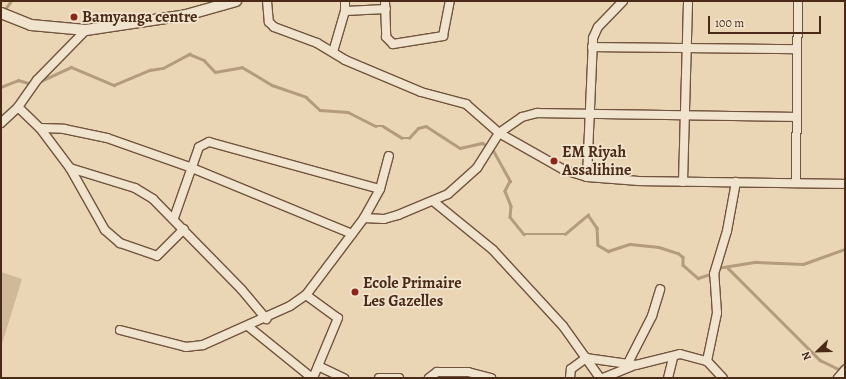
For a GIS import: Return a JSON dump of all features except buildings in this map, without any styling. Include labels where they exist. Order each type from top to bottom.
[{"type":"street","points":[[1,13],[31,25],[86,30],[186,15],[236,1]]},
{"type":"street","points":[[267,1],[271,25],[317,42],[333,52],[422,92],[466,104],[499,133],[532,154],[587,177],[683,182],[796,182],[845,184]]},
{"type":"street","points":[[333,52],[345,12],[345,1]]},
{"type":"street","points":[[345,12],[386,5],[386,37],[393,44],[443,36],[450,1]]},
{"type":"street","points":[[587,177],[591,116],[592,47],[598,27],[623,1]]},
{"type":"street","points":[[683,182],[688,1]]},
{"type":"street","points":[[796,182],[795,117],[798,1]]},
{"type":"street","points":[[1,123],[18,107],[37,80],[86,30]]},
{"type":"street","points":[[592,47],[797,49]]},
{"type":"street","points":[[18,107],[40,128],[70,168],[106,230],[120,244],[157,256],[184,229]]},
{"type":"street","points":[[364,218],[384,219],[433,201],[460,185],[489,151],[499,133],[522,117],[537,113],[591,116],[684,115],[795,117]]},
{"type":"street","points":[[40,128],[64,129],[107,138],[192,168],[352,234]]},
{"type":"street","points":[[174,218],[199,147],[209,142],[380,189]]},
{"type":"street","points":[[120,330],[186,347],[203,345],[266,319],[306,295],[364,218],[380,189],[389,156]]},
{"type":"street","points":[[70,168],[135,188],[153,199],[174,218],[266,319]]},
{"type":"street","points":[[707,361],[717,313],[715,271],[727,232],[736,182]]},
{"type":"street","points":[[433,201],[493,250],[563,326],[602,378],[632,364],[652,316],[660,289]]},
{"type":"street","points":[[249,327],[313,378],[338,318],[306,295]]},
{"type":"street","points":[[570,378],[571,368],[586,358],[632,364],[673,358],[680,354],[707,361],[724,378]]},
{"type":"street","points":[[668,378],[673,358]]},
{"type":"street","points":[[318,366],[344,378]]},
{"type":"street","points":[[429,378],[437,372],[468,372],[491,378]]},
{"type":"street","points":[[379,378],[399,378]]},
{"type":"shaded area","points":[[1,272],[22,279],[1,347]]},
{"type":"waterway","points":[[3,12],[11,1]]},
{"type":"waterway","points":[[41,81],[71,67],[114,85],[150,70],[163,68],[189,54],[204,60],[215,72],[242,67],[272,85],[306,97],[320,110],[348,112],[376,126],[383,126],[402,138],[409,138],[418,128],[426,126],[460,148],[482,143],[492,148],[510,181],[505,191],[511,206],[510,217],[524,234],[565,234],[588,215],[597,228],[598,245],[608,251],[630,244],[659,247],[678,253],[683,257],[683,265],[698,278],[713,273]]},
{"type":"waterway","points":[[1,87],[18,80],[32,84]]},
{"type":"waterway","points":[[717,268],[756,262],[803,264],[845,249]]},
{"type":"waterway","points":[[727,267],[820,360],[843,371]]},
{"type":"waterway","points":[[839,369],[845,364]]},
{"type":"place","name":"Bamyanga centre","points":[[74,17]]},
{"type":"place","name":"EM Riyah Assalihine","points":[[554,161]]},
{"type":"place","name":"Ecole Primaire Les Gazelles","points":[[355,292]]}]
